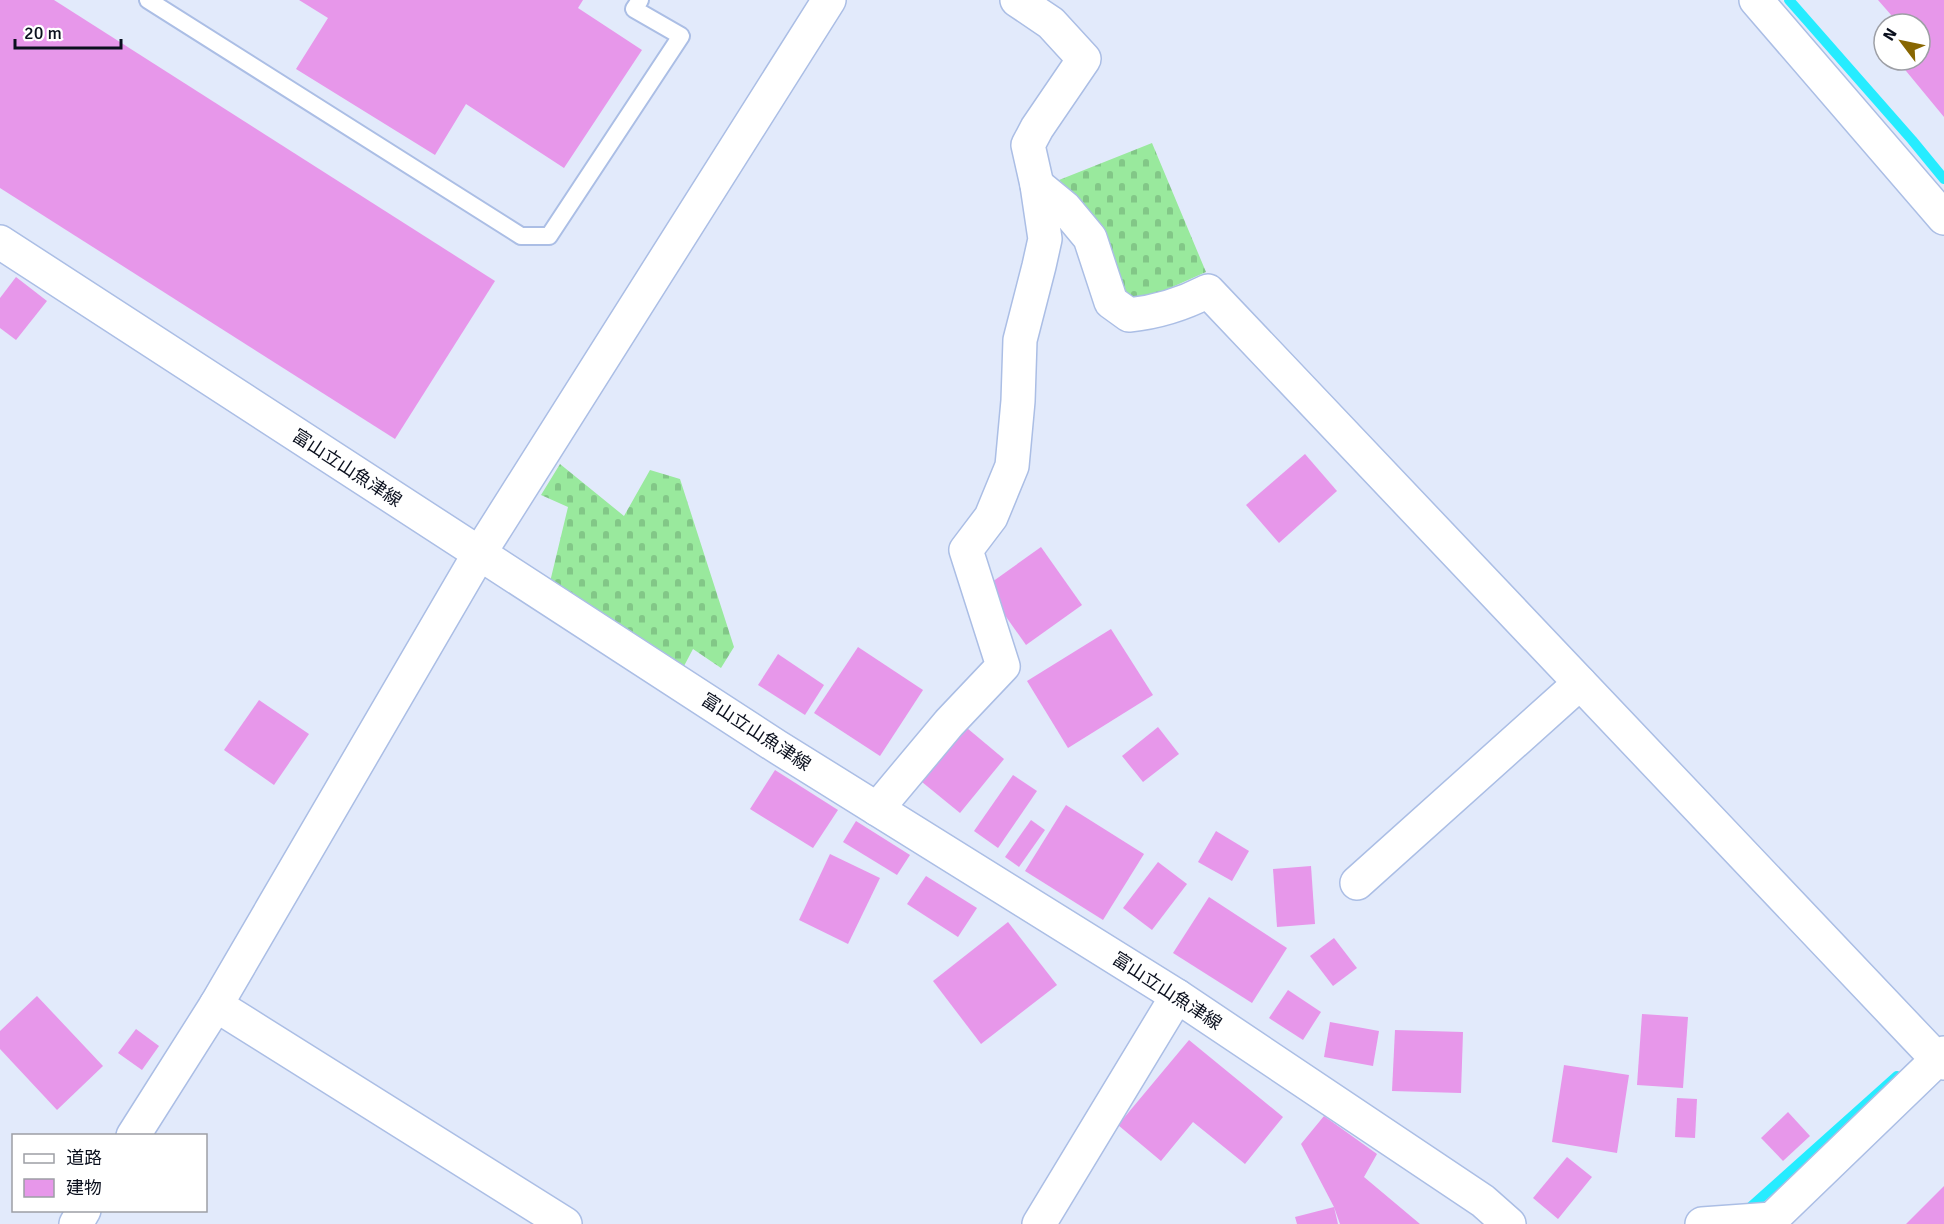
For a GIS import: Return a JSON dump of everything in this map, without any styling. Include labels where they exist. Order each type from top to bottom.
[{"type":"street","points":[[133,1134],[216,1005],[479,554],[829,0]]},
{"type":"street","points":[[877,809],[949,723],[1003,666],[966,550],[991,518],[1012,466],[1018,401],[1020,340],[1040,266],[1044,239],[1037,185],[1028,145],[1036,128],[1084,59],[1051,23],[1017,0]]},
{"type":"street","points":[[1756,0],[1944,218]]},
{"type":"street","points":[[1037,185],[1065,208],[1090,238],[1111,302],[1129,315],[1149,313],[1185,303],[1208,291],[1580,683],[1942,1059],[1772,1219],[1702,1224]]},
{"type":"street","name":"富山立山魚津線","points":[[0,242],[479,554],[877,809],[1177,996],[1483,1201],[1509,1224]]},
{"type":"street","points":[[1357,883],[1580,683]]},
{"type":"street","points":[[1039,1224],[1177,996]]},
{"type":"street","points":[[216,1005],[566,1224]]},
{"type":"lane","points":[[148,0],[521,236],[549,236],[681,36],[634,9],[640,0]]},
{"type":"green space","points":[[1152,143],[1206,272],[1143,300],[1127,299],[1100,228],[1088,209],[1059,180]]},
{"type":"green space","points":[[560,464],[624,516],[650,470],[680,479],[734,647],[721,668],[693,649],[684,666],[550,582],[568,507],[541,495]]},
{"type":"building","points":[[0,0],[54,0],[495,281],[395,439],[0,188]]},
{"type":"building","points":[[299,0],[583,0],[578,8],[642,50],[564,168],[466,104],[435,155],[296,69],[328,18]]},
{"type":"building","points":[[1878,0],[1944,0],[1944,117],[1907,72],[1932,72],[1932,12],[1888,12]]},
{"type":"building","points":[[16,277],[47,301],[16,340],[0,328],[0,298]]},
{"type":"building","points":[[1305,454],[1337,491],[1279,543],[1246,505]]},
{"type":"building","points":[[1041,547],[1082,605],[1026,645],[985,587]]},
{"type":"building","points":[[1111,629],[1153,695],[1068,748],[1027,681]]},
{"type":"building","points":[[858,647],[923,690],[880,756],[814,713]]},
{"type":"building","points":[[778,654],[824,685],[805,715],[758,685]]},
{"type":"building","points":[[259,700],[309,734],[274,785],[224,750]]},
{"type":"building","points":[[1158,727],[1179,754],[1143,782],[1122,756]]},
{"type":"building","points":[[967,728],[1004,759],[960,813],[922,782]]},
{"type":"building","points":[[775,770],[838,810],[813,848],[750,809]]},
{"type":"building","points":[[1013,775],[1037,791],[998,848],[974,831]]},
{"type":"building","points":[[1066,805],[1144,854],[1103,920],[1025,871]]},
{"type":"building","points":[[1031,820],[1045,830],[1019,867],[1005,857]]},
{"type":"building","points":[[856,821],[910,855],[897,875],[843,842]]},
{"type":"building","points":[[1216,831],[1249,851],[1232,881],[1198,862]]},
{"type":"building","points":[[830,854],[880,878],[848,944],[799,920]]},
{"type":"building","points":[[1158,862],[1187,884],[1152,930],[1123,908]]},
{"type":"building","points":[[1311,866],[1315,924],[1277,927],[1273,869]]},
{"type":"building","points":[[926,876],[977,908],[958,937],[907,904]]},
{"type":"building","points":[[1209,897],[1287,948],[1252,1003],[1173,953]]},
{"type":"building","points":[[1008,922],[1057,985],[981,1044],[933,981]]},
{"type":"building","points":[[1334,938],[1357,968],[1333,986],[1310,956]]},
{"type":"building","points":[[1288,990],[1321,1012],[1303,1040],[1269,1018]]},
{"type":"building","points":[[37,996],[103,1066],[57,1110],[0,1049],[0,1031]]},
{"type":"building","points":[[1642,1014],[1688,1017],[1683,1088],[1637,1085]]},
{"type":"building","points":[[1330,1022],[1379,1031],[1373,1066],[1324,1057]]},
{"type":"building","points":[[136,1029],[159,1046],[142,1070],[118,1053]]},
{"type":"building","points":[[1395,1030],[1463,1032],[1461,1093],[1392,1091]]},
{"type":"building","points":[[1189,1040],[1283,1117],[1245,1164],[1193,1122],[1161,1161],[1118,1125]]},
{"type":"building","points":[[1564,1065],[1629,1075],[1617,1153],[1552,1142]]},
{"type":"building","points":[[1677,1098],[1697,1099],[1695,1138],[1675,1137]]},
{"type":"building","points":[[1788,1112],[1810,1136],[1783,1161],[1761,1138]]},
{"type":"building","points":[[1324,1116],[1377,1154],[1364,1177],[1420,1224],[1340,1224],[1334,1207],[1301,1144]]},
{"type":"building","points":[[1567,1157],[1592,1177],[1558,1219],[1533,1198]]},
{"type":"building","points":[[1944,1186],[1944,1224],[1906,1224]]},
{"type":"building","points":[[1334,1207],[1338,1224],[1297,1224],[1295,1217]]},
{"type":"waterway","points":[[1789,0],[1944,179]]},
{"type":"waterway","points":[[1745,1212],[1897,1076]]}]
